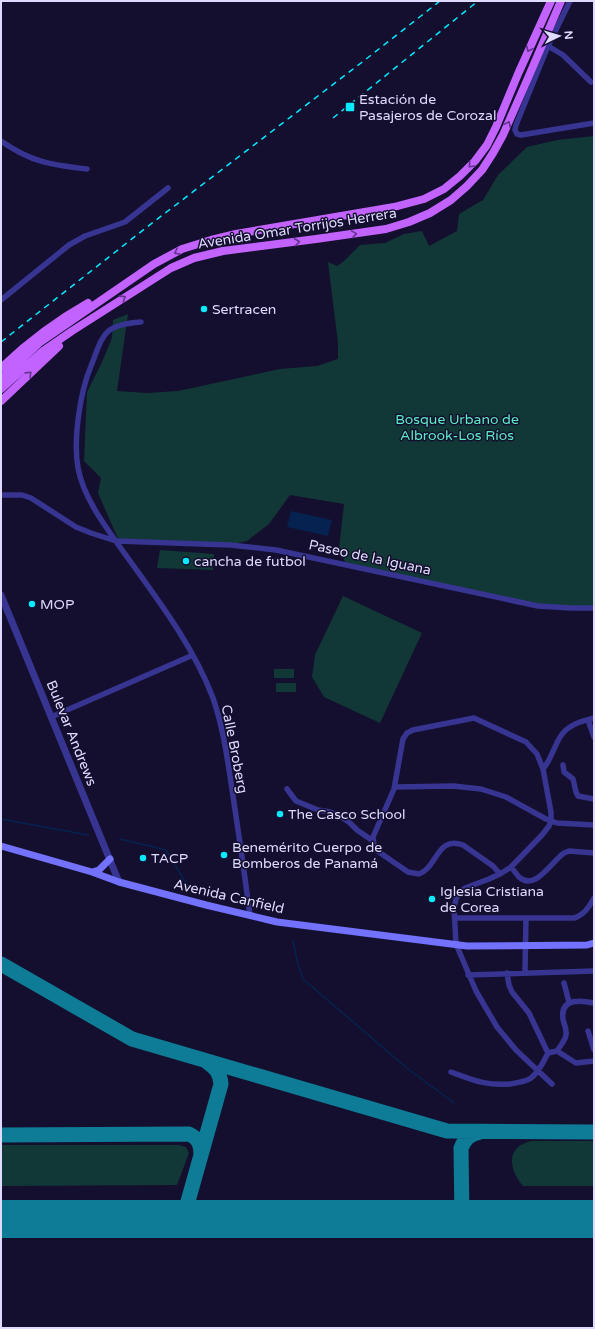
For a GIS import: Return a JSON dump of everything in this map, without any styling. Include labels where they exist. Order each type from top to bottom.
[{"type":"main road","name":"Avenida Omar Torrijos Herrera","points":[[1,379],[39,343],[154,264],[182,249],[236,234],[394,207],[424,199],[444,188],[460,176],[475,161],[487,145],[551,1]]},
{"type":"main road","name":"Avenida Omar Torrijos Herrera","points":[[1,389],[43,351],[171,268],[194,258],[223,251],[386,229],[430,213],[451,200],[482,170],[503,135],[561,1]]},
{"type":"main road","points":[[1,368],[35,339],[70,313],[107,295]]},
{"type":"main road","points":[[1,401],[53,351],[90,320]]},
{"type":"main road","name":"Avenida Canfield","points":[[1,846],[92,872],[119,882],[250,916],[299,925],[476,946],[587,945],[594,943]]},
{"type":"main road","points":[[92,872],[99,870],[110,859]]},
{"type":"street","points":[[570,1],[548,46],[515,130],[517,134],[521,135],[594,123]]},
{"type":"street","points":[[548,46],[563,55],[591,82]]},
{"type":"street","points":[[1,141],[17,152],[39,162],[87,169]]},
{"type":"street","points":[[1,300],[69,244],[85,236],[125,222],[168,188]]},
{"type":"street","name":"Calle Broberg","points":[[141,322],[120,325],[106,334],[92,362],[81,397],[77,429],[78,467],[82,483],[94,506],[116,541],[177,628],[193,655],[213,698],[223,732],[250,916]]},
{"type":"street","name":"Paseo de la Iguana","points":[[1,495],[22,495],[31,498],[76,527],[116,541],[230,545],[276,550],[538,606],[594,608]]},
{"type":"street","name":"Bulevar Andrews","points":[[1,595],[119,882]]},
{"type":"street","points":[[51,717],[193,655]]},
{"type":"street","points":[[500,874],[493,866],[466,847],[455,843],[448,844],[442,848],[425,871],[419,874],[412,874],[379,853],[375,848],[373,841],[374,834],[392,796],[402,742],[407,733],[413,730],[470,718],[477,719],[526,742],[537,754],[542,769],[551,812],[551,821],[549,826],[511,867],[500,874],[468,886],[461,891],[455,902],[456,944],[481,1001],[497,1027],[516,1050],[552,1084]]},
{"type":"street","points":[[542,769],[551,757],[563,732],[576,723],[591,719],[594,737]]},
{"type":"street","points":[[563,765],[564,772],[573,779],[578,796],[594,799]]},
{"type":"street","points":[[395,786],[453,786],[480,789],[515,801],[557,823],[594,826]]},
{"type":"street","points":[[287,789],[296,800],[318,810],[330,812],[340,816],[373,841]]},
{"type":"street","points":[[511,867],[519,877],[526,881],[532,881],[538,878],[564,852],[594,853]]},
{"type":"street","points":[[456,918],[574,918],[591,908],[594,898]]},
{"type":"street","points":[[525,972],[526,918]]},
{"type":"street","points":[[468,974],[594,971]]},
{"type":"street","points":[[507,973],[512,992],[529,1013],[548,1053]]},
{"type":"street","points":[[564,983],[570,1002]]},
{"type":"street","points":[[450,1072],[486,1084],[498,1085],[520,1083],[531,1078],[538,1071],[548,1053],[556,1051],[566,1037],[563,1015],[565,1008],[570,1002],[579,1000],[594,1003]]},
{"type":"street","points":[[588,1032],[594,1050]]},
{"type":"street","points":[[556,1051],[576,1063],[594,1061]]},
{"type":"green space","name":"Bosque Urbano de Albrook-Los Ríos","points":[[594,136],[594,607],[541,605],[346,564],[339,549],[344,504],[290,495],[269,524],[247,541],[229,545],[186,546],[119,541],[98,493],[101,478],[84,461],[87,392],[112,338],[113,320],[128,314],[117,391],[147,393],[178,391],[280,369],[317,366],[338,359],[338,343],[328,262],[337,266],[360,245],[385,243],[404,234],[422,231],[429,246],[457,231],[459,214],[483,200],[498,175],[527,147],[557,140]]},
{"type":"green space","name":"cancha de futbol","points":[[160,550],[214,554],[213,570],[157,568]]},
{"type":"green space","points":[[343,596],[422,633],[380,723],[324,697],[312,677],[315,655]]},
{"type":"green space","points":[[274,669],[294,669],[294,678],[274,678]]},
{"type":"green space","points":[[276,683],[296,683],[296,692],[276,692]]},
{"type":"green space","points":[[531,1141],[594,1141],[594,1186],[523,1186],[517,1178],[513,1168],[512,1157],[517,1148],[524,1143]]},
{"type":"green space","points":[[1,1145],[179,1145],[186,1147],[189,1153],[177,1185],[1,1186]]},
{"type":"water","points":[[291,511],[332,520],[328,536],[287,527]]},
{"type":"waterway","points":[[1,819],[88,835]]},
{"type":"waterway","points":[[120,839],[166,850],[189,888],[199,889]]},
{"type":"waterway","points":[[293,941],[298,965],[303,979],[408,1069],[454,1103]]},
{"type":"taxiway","points":[[1,964],[132,1039],[447,1131],[594,1132]]},
{"type":"taxiway","points":[[183,1219],[221,1084],[217,1071],[207,1062]]},
{"type":"taxiway","points":[[462,1219],[461,1148],[468,1137],[480,1132]]},
{"type":"taxiway","points":[[1,1135],[189,1134],[195,1137],[200,1147],[201,1154]]},
{"type":"runway","points":[[1,1219],[594,1219]]},
{"type":"railway","points":[[1,342],[147,227],[440,1]]},
{"type":"railway","points":[[333,118],[478,1]]},
{"type":"place","name":"Estación de Pasajeros de Corozal","points":[[350,107]]},
{"type":"place","name":"Sertracen","points":[[204,309]]},
{"type":"place","name":"cancha de futbol","points":[[186,561]]},
{"type":"place","name":"MOP","points":[[32,604]]},
{"type":"place","name":"The Casco School","points":[[280,814]]},
{"type":"place","name":"Benemérito Cuerpo de Bomberos de Panamá","points":[[224,855]]},
{"type":"place","name":"TACP","points":[[143,858]]},
{"type":"place","name":"Iglesia Cristiana de Corea","points":[[432,899]]}]
